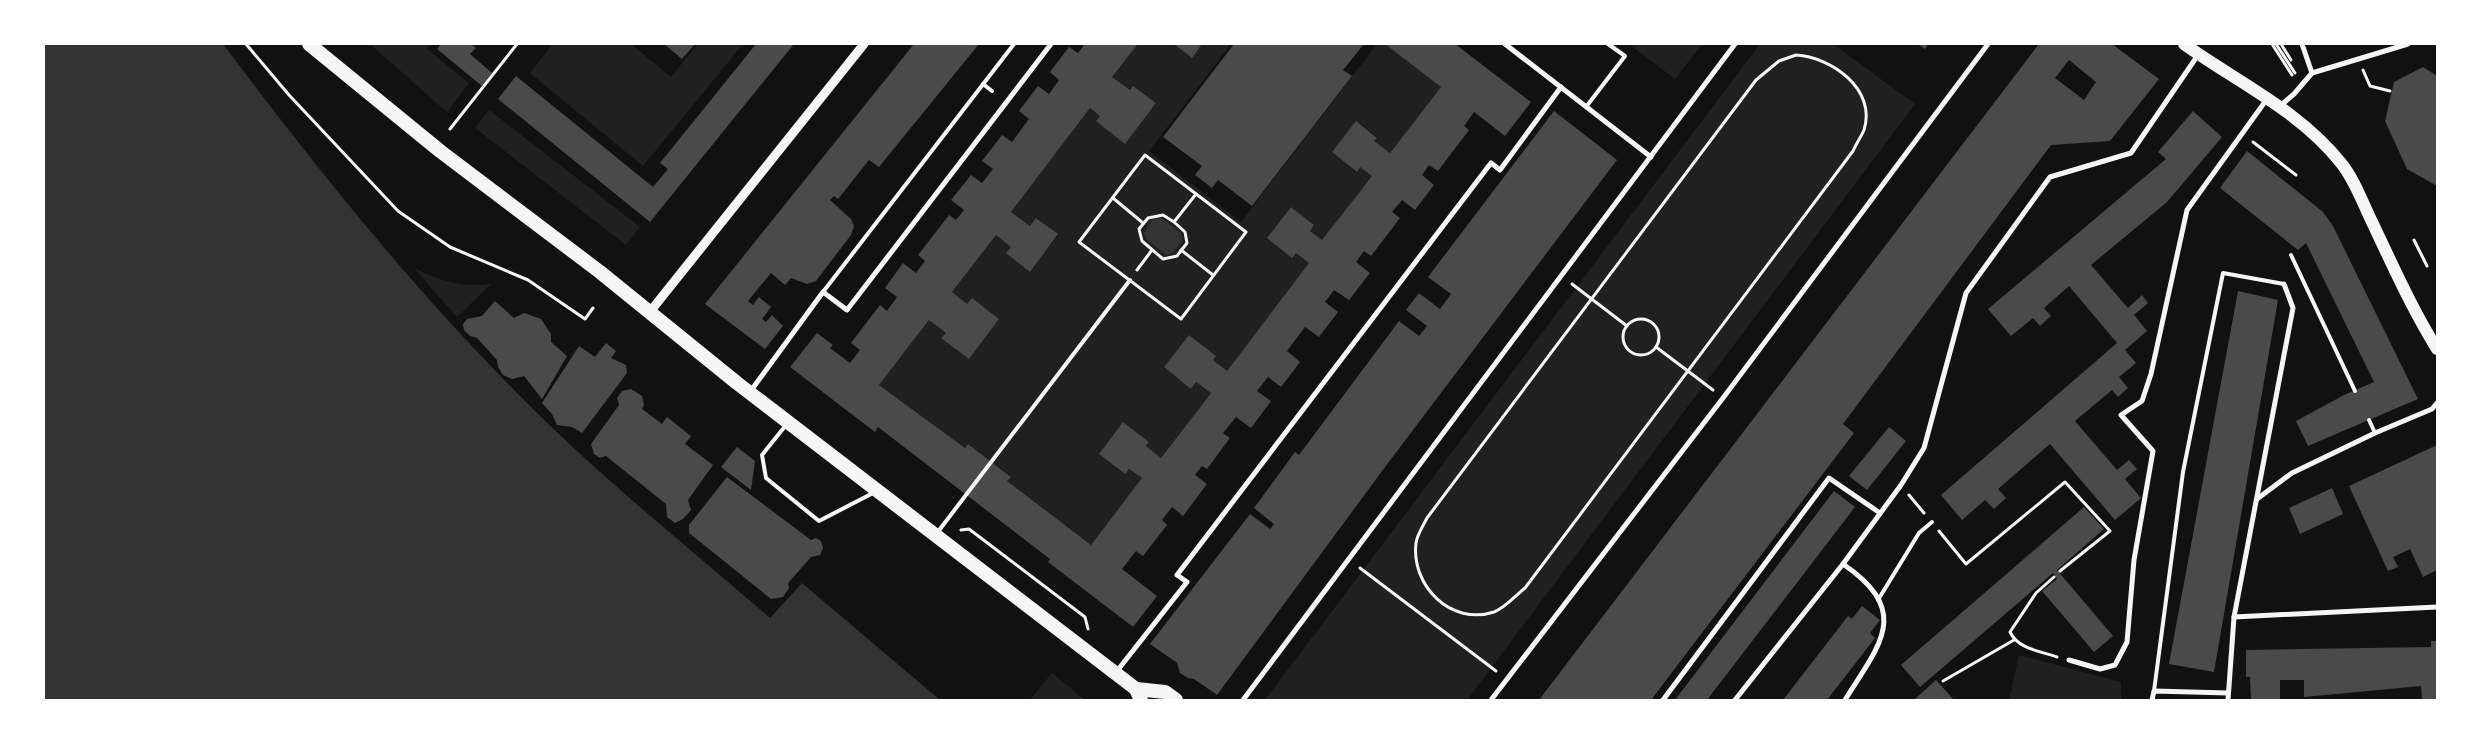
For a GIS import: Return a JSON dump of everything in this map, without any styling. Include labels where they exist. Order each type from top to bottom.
[{"type":"highway","points":[[309,44],[440,151],[600,272],[749,393],[1115,673],[1139,695],[1165,692],[1176,700]]},
{"type":"main road","points":[[2184,44],[2280,106],[2313,133],[2342,164],[2413,307],[2437,349]]},
{"type":"street","points":[[649,313],[864,44]]},
{"type":"street","points":[[749,393],[822,292],[847,310],[1051,44]]},
{"type":"street","points":[[1505,44],[1650,158]]},
{"type":"street","points":[[1243,700],[1350,560],[1735,44]]},
{"type":"street","points":[[1491,700],[1723,398],[1988,44]]},
{"type":"street","points":[[2302,44],[2312,73]]},
{"type":"street","points":[[2280,106],[2294,94],[2312,73],[2408,44]]},
{"type":"street","points":[[1735,700],[1843,564],[1902,485],[1924,448],[1966,292],[2050,177],[2131,153],[2198,54]]},
{"type":"street","points":[[1115,673],[1186,582],[1177,575],[1491,163],[1500,170],[1561,87]]},
{"type":"street","points":[[2069,660],[2100,669],[2115,665],[2128,642],[2134,560],[2153,451],[2121,415],[2142,401],[2151,374],[2187,210],[2267,99]]},
{"type":"street","points":[[2228,700],[2234,617],[2293,308],[2284,284]]},
{"type":"street","points":[[2257,499],[2292,473],[2432,408],[2437,402]]},
{"type":"street","points":[[1663,700],[1829,478],[1880,513]]},
{"type":"street","points":[[1843,564],[1856,573],[1878,600],[1886,617],[1882,636],[1874,657],[1845,700]]},
{"type":"street","points":[[2234,617],[2437,607]]},
{"type":"street","points":[[2152,700],[2154,691],[2228,693]]},
{"type":"lane","points":[[822,292],[1014,44]]},
{"type":"lane","points":[[1586,107],[1624,56],[1608,44]]},
{"type":"lane","points":[[983,84],[992,91]]},
{"type":"lane","points":[[2291,255],[2356,391]]},
{"type":"lane","points":[[2154,691],[2183,472],[2223,273],[2284,284]]},
{"type":"lane","points":[[935,535],[1130,280]]},
{"type":"lane","points":[[2368,420],[2375,433]]},
{"type":"lane","points":[[789,422],[762,455],[766,478],[820,521],[877,490]]},
{"type":"lane","points":[[1878,600],[1919,533],[1932,522]]},
{"type":"path","points":[[246,44],[289,95],[398,211],[450,247],[528,280],[585,319],[593,308]]},
{"type":"path","points":[[450,129],[517,44]]},
{"type":"path","points":[[2272,44],[2294,76]]},
{"type":"path","points":[[1796,55],[1811,56],[1844,72],[1862,99],[1866,114],[1864,130],[1853,151],[1525,588],[1496,611],[1474,616],[1452,610],[1430,592],[1416,570],[1416,541],[1427,518],[1591,298],[1766,70],[1779,61],[1796,55]]},
{"type":"path","points":[[2367,79],[2370,86],[2390,91]]},
{"type":"path","points":[[2242,133],[2296,176]]},
{"type":"path","points":[[1145,155],[1196,194],[1246,232],[1181,319],[1079,242],[1145,155]]},
{"type":"path","points":[[1174,222],[1196,194]]},
{"type":"path","points":[[1113,198],[1143,223]]},
{"type":"path","points":[[1163,215],[1174,222],[1185,232],[1186,243],[1177,256],[1163,259],[1142,242],[1139,229],[1148,218],[1163,215]]},
{"type":"path","points":[[2414,240],[2427,266]]},
{"type":"path","points":[[1130,280],[1152,250]]},
{"type":"path","points":[[1181,250],[1213,276]]},
{"type":"path","points":[[1562,276],[1628,326]]},
{"type":"path","points":[[1642,319],[1652,323],[1659,336],[1656,347],[1642,355],[1631,351],[1626,347],[1623,336],[1628,326],[1642,319]]},
{"type":"path","points":[[1656,347],[1723,398]]},
{"type":"path","points":[[1902,485],[1966,564],[2065,482],[2110,531],[2060,572]]},
{"type":"path","points":[[935,535],[969,529],[1085,618],[1096,659]]},
{"type":"path","points":[[1350,560],[1507,679]]},
{"type":"path","points":[[2054,577],[2036,593],[2010,632],[2014,640],[2026,648],[2069,660]]},
{"type":"path","points":[[1943,681],[2014,640]]},
{"type":"shaded area","points":[[44,44],[223,44],[293,136],[404,271],[482,357],[551,427],[770,618],[802,583],[940,700],[44,700]]},
{"type":"shaded area","points":[[370,44],[430,44],[427,49],[469,83],[447,112]]},
{"type":"shaded area","points":[[553,44],[631,44],[671,77],[698,44],[743,44],[643,166],[530,73]]},
{"type":"shaded area","points":[[1138,44],[1174,44],[1192,57],[1202,44],[1231,44],[1149,151],[1241,222],[1377,44],[1385,44],[1441,87],[1390,153],[1374,141],[1377,137],[1356,121],[1332,152],[1356,172],[1360,167],[1372,176],[1322,240],[1310,231],[1314,225],[1291,207],[1267,238],[1292,257],[1296,253],[1309,263],[1227,371],[1213,360],[1189,335],[1164,367],[1191,388],[1196,382],[1211,393],[1161,458],[1146,446],[1149,442],[1123,422],[1099,454],[1124,474],[1129,469],[1142,478],[1091,545],[1007,481],[1011,476],[968,444],[965,448],[879,385],[929,320],[946,333],[942,338],[969,359],[999,319],[972,298],[967,304],[952,292],[996,235],[1011,247],[1030,272],[1058,235],[1037,218],[1030,226],[1011,212],[1090,108],[1100,116],[1096,121],[1125,143],[1156,103],[1133,86],[1130,90],[1112,77]]},
{"type":"shaded area","points":[[1629,44],[1702,44],[1675,79]]},
{"type":"shaded area","points":[[1760,44],[1833,44],[1915,104],[1467,700],[1265,700]]},
{"type":"shaded area","points":[[489,110],[640,227],[626,245],[475,128]]},
{"type":"shaded area","points":[[1161,218],[1181,233],[1182,241],[1174,252],[1166,255],[1147,240],[1144,233],[1153,219]]},
{"type":"shaded area","points":[[414,268],[434,277],[461,284],[491,284],[457,317]]},
{"type":"shaded area","points":[[2019,655],[2121,682],[2121,700],[2009,700]]},
{"type":"shaded area","points":[[1052,673],[1085,700],[1030,700]]},
{"type":"building","points":[[441,44],[471,44],[476,48],[470,54],[492,73],[482,86],[437,49]]},
{"type":"building","points":[[664,44],[695,44],[682,59]]},
{"type":"building","points":[[756,44],[794,44],[650,222],[498,99],[516,76],[653,187],[668,169],[660,163]]},
{"type":"building","points":[[914,44],[979,44],[879,167],[869,160],[838,199],[834,196],[830,200],[851,219],[854,226],[851,235],[816,281],[807,284],[791,278],[785,285],[771,273],[748,301],[753,305],[759,297],[771,307],[762,319],[766,322],[772,315],[783,326],[765,349],[705,304]]},
{"type":"building","points":[[1085,44],[1138,44],[1112,77],[1130,90],[1133,86],[1156,103],[1125,144],[1096,121],[1100,116],[1090,108],[1011,212],[1030,226],[1036,218],[1058,234],[1030,272],[1006,253],[1011,247],[996,235],[952,292],[967,304],[972,298],[999,319],[969,359],[941,338],[946,333],[929,320],[879,385],[965,448],[968,444],[1011,477],[1007,481],[1091,545],[1142,478],[1129,469],[1125,474],[1099,454],[1123,422],[1149,442],[1146,446],[1161,458],[1211,393],[1196,382],[1191,389],[1164,367],[1189,335],[1216,356],[1213,360],[1227,371],[1309,263],[1296,253],[1292,258],[1267,238],[1291,207],[1314,225],[1310,231],[1322,240],[1372,176],[1360,167],[1357,172],[1332,152],[1356,121],[1377,138],[1374,141],[1390,153],[1441,87],[1385,44],[1455,44],[1531,102],[1505,136],[1474,112],[1464,126],[1469,130],[1438,171],[1429,165],[1422,175],[1434,185],[1415,210],[1402,200],[1392,212],[1400,218],[1371,256],[1364,251],[1356,262],[1370,273],[1349,300],[1334,290],[1325,302],[1338,312],[1319,337],[1305,327],[1287,351],[1300,362],[1281,387],[1268,377],[1257,391],[1271,401],[1251,428],[1236,417],[1223,433],[1230,438],[1207,469],[1202,466],[1195,475],[1207,484],[1183,516],[1172,507],[1162,520],[1167,525],[1143,556],[1136,551],[1122,569],[1157,596],[1133,627],[1048,562],[1050,559],[878,427],[875,432],[790,367],[817,333],[833,345],[830,348],[850,363],[860,350],[851,343],[880,305],[887,311],[897,297],[885,288],[903,263],[916,273],[925,261],[918,255],[949,215],[956,220],[964,210],[951,200],[971,175],[982,183],[993,169],[982,161],[1002,135],[1012,142],[1029,119],[1019,111],[1038,86],[1049,94],[1059,80],[1050,72],[1069,47],[1078,53]]},
{"type":"building","points":[[1174,44],[1202,44],[1192,58]]},
{"type":"building","points":[[1234,44],[1364,44],[1343,70],[1352,76],[1252,206],[1218,180],[1212,188],[1195,175],[1202,166],[1163,137]]},
{"type":"building","points":[[1918,44],[1928,44],[1925,49]]},
{"type":"building","points":[[2039,44],[2112,44],[2159,79],[2110,141],[2051,145],[1843,424],[1854,433],[1651,700],[1539,700]],"holes":[[[2069,60],[2096,82],[2084,100],[2055,78]]]},
{"type":"building","points":[[2423,67],[2437,76],[2437,186],[2407,169],[2385,121],[2394,82]]},
{"type":"building","points":[[1554,111],[1617,160],[1385,467],[1217,695],[1194,679],[1180,673],[1177,663],[1150,644],[1250,514],[1270,529],[1274,524],[1254,508],[1295,452],[1299,455],[1399,321],[1419,336],[1427,326],[1406,310],[1419,293],[1440,309],[1451,294],[1428,277]]},
{"type":"building","points":[[2193,111],[2222,137],[2167,202],[2091,265],[2128,308],[2142,295],[2148,303],[2134,315],[2147,331],[2125,350],[2136,363],[2119,377],[2128,388],[2118,397],[2112,390],[2075,421],[2117,470],[2129,460],[2137,469],[2125,479],[2141,498],[2115,520],[2050,444],[1998,489],[2006,498],[1994,509],[1985,500],[1962,520],[1941,495],[2117,343],[2069,286],[2044,308],[2051,316],[2040,326],[2033,318],[2011,336],[1988,309],[2166,159],[2158,152]]},
{"type":"building","points":[[2247,151],[2323,212],[2333,226],[2418,399],[2308,446],[2296,421],[2344,395],[2374,382],[2306,243],[2298,250],[2220,188]]},
{"type":"building","points":[[2238,291],[2278,300],[2214,672],[2169,664]]},
{"type":"building","points":[[495,301],[514,318],[524,313],[541,319],[551,334],[551,342],[567,356],[542,399],[524,376],[512,379],[503,375],[498,367],[497,360],[477,338],[470,336],[464,330],[463,324],[467,319],[482,316]]},
{"type":"building","points":[[606,343],[616,351],[611,358],[626,365],[627,373],[582,433],[572,427],[557,425],[552,414],[542,403],[579,346],[595,357]]},
{"type":"building","points":[[631,389],[642,396],[644,405],[642,409],[662,424],[667,417],[691,436],[685,444],[713,465],[688,500],[691,510],[683,519],[675,523],[667,517],[666,504],[606,456],[600,458],[594,454],[591,444],[619,405],[617,398],[622,391]]},
{"type":"building","points":[[1889,427],[1906,441],[1867,490],[1849,476]]},
{"type":"building","points":[[2437,445],[2437,570],[2423,577],[2410,549],[2393,557],[2398,567],[2388,571],[2349,486]]},
{"type":"building","points":[[737,447],[755,461],[751,490],[721,467]]},
{"type":"building","points":[[727,477],[811,540],[816,538],[821,541],[823,548],[820,555],[811,557],[788,583],[789,588],[783,597],[771,599],[689,533],[689,525]]},
{"type":"building","points":[[2332,488],[2343,514],[2300,534],[2289,508]]},
{"type":"building","points":[[1834,491],[1855,507],[1707,700],[1675,700]]},
{"type":"building","points":[[2084,507],[2104,529],[2057,570],[2113,636],[2094,652],[2042,591],[2057,579],[2053,573],[1920,687],[1901,665]]},
{"type":"building","points":[[1862,606],[1880,620],[1870,633],[1875,638],[1827,700],[1783,700],[1848,616],[1852,619]]},
{"type":"building","points":[[2431,641],[2437,641],[2437,700],[2422,700],[2421,686],[2304,697],[2304,680],[2280,680],[2280,700],[2251,700],[2250,677],[2246,677],[2246,650],[2431,647]]},
{"type":"building","points":[[1936,680],[1954,700],[1914,700]]}]
